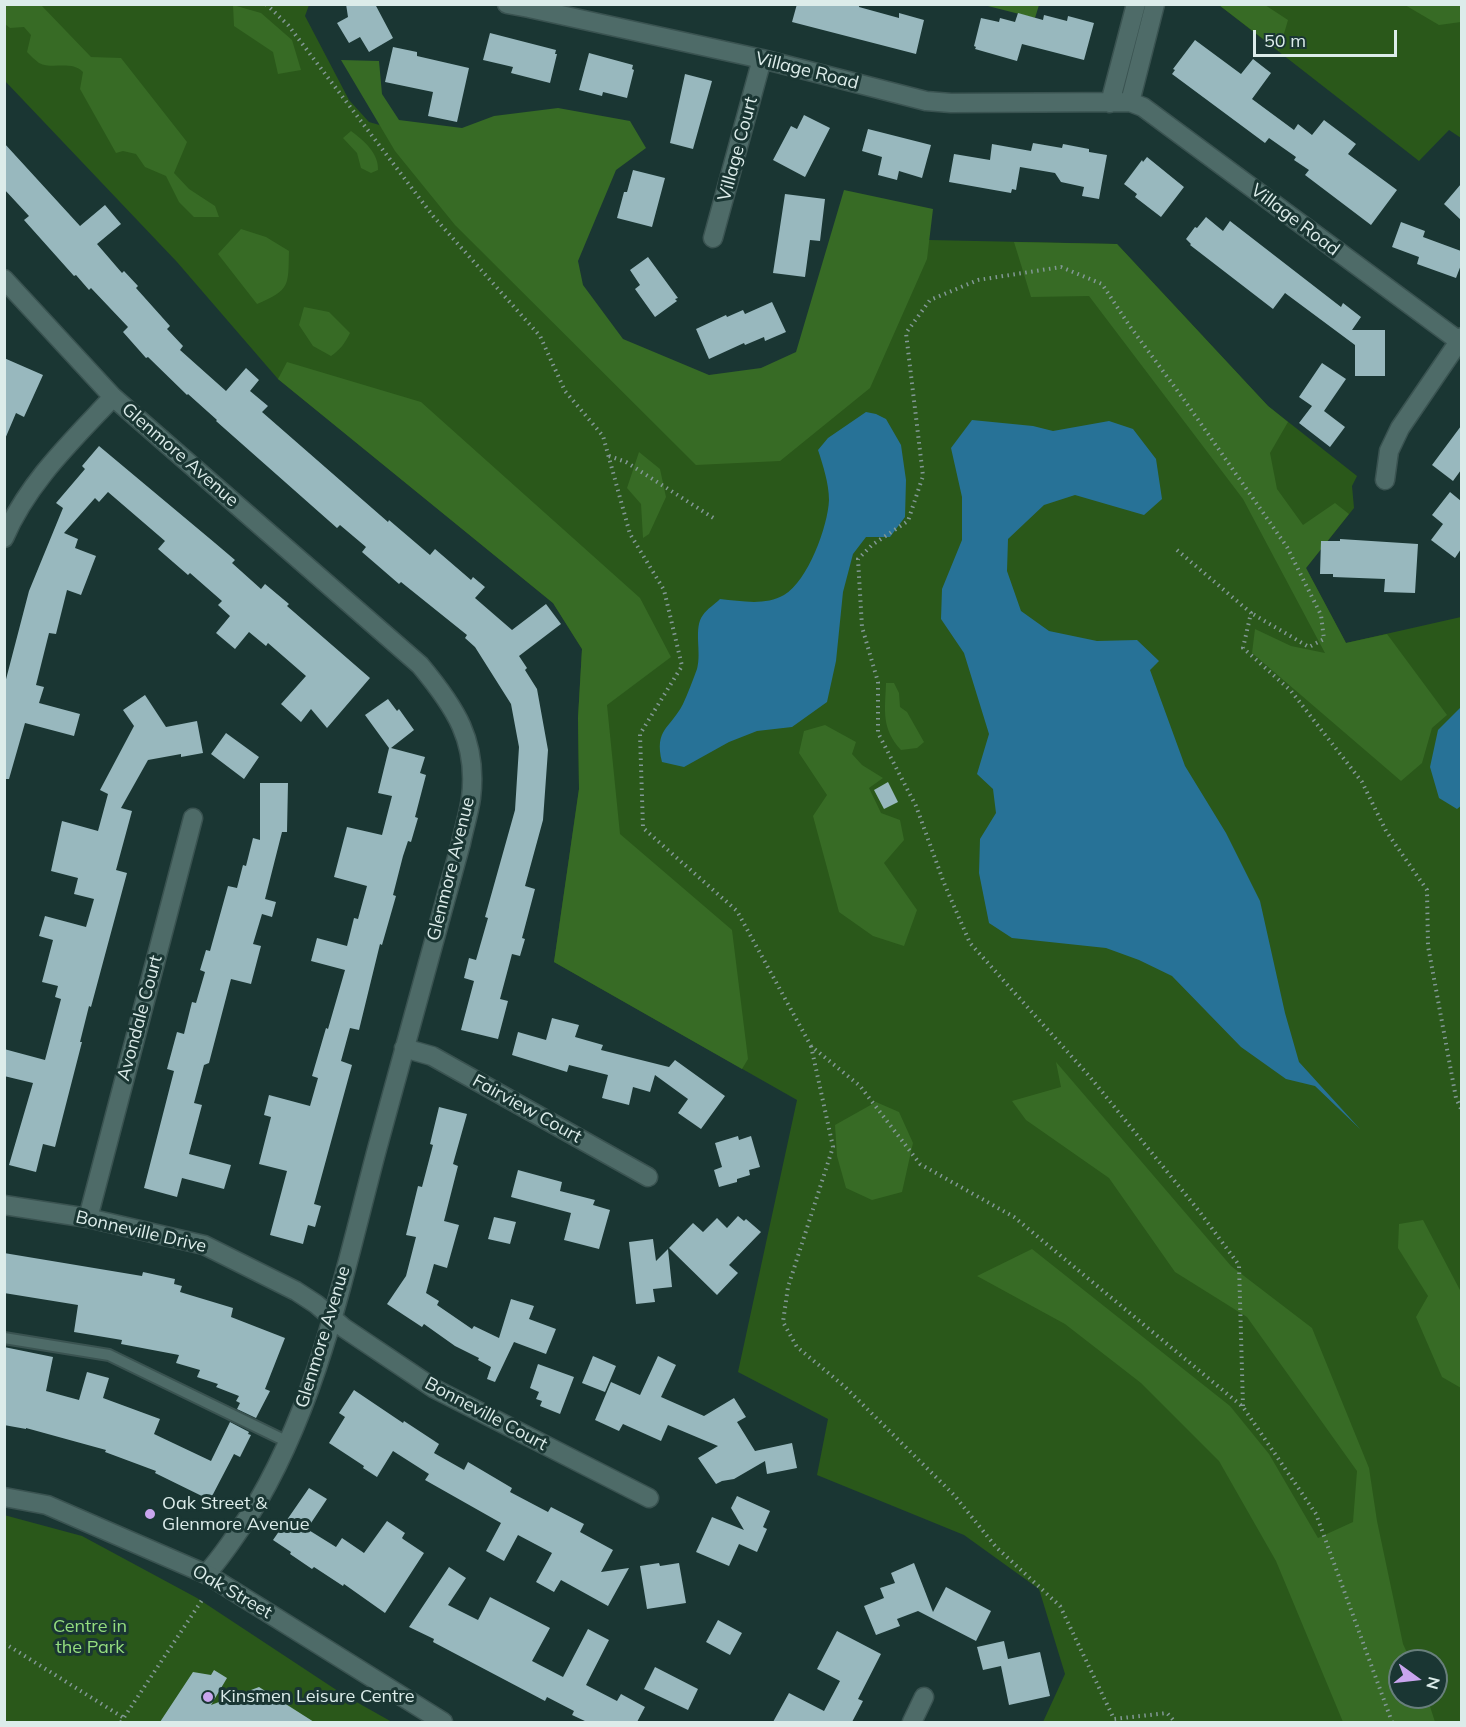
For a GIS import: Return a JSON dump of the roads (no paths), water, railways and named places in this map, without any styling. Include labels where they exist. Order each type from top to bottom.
[{"type":"street","name":"Village Road","points":[[507,4],[762,59],[926,101],[951,103],[1130,102],[1143,107],[1460,339],[1400,428],[1389,451],[1384,480]]},
{"type":"street","points":[[1110,103],[1136,4]]},
{"type":"street","points":[[1130,102],[1155,4]]},
{"type":"street","name":"Village Court","points":[[713,238],[762,59]]},
{"type":"street","name":"Glenmore Avenue","points":[[4,279],[113,397],[420,665],[445,695],[462,724],[471,757],[471,797],[460,843],[314,1376],[288,1442],[264,1491],[223,1556],[206,1574]]},
{"type":"street","points":[[4,538],[14,514],[40,476],[113,397]]},
{"type":"street","name":"Avondale Court","points":[[88,1218],[193,818]]},
{"type":"street","name":"Fairview Court","points":[[404,1048],[432,1056],[648,1177]]},
{"type":"street","name":"Bonneville Drive","points":[[4,1205],[88,1218],[204,1245],[296,1291],[332,1317]]},
{"type":"street","name":"Bonneville Court","points":[[332,1317],[344,1328],[435,1389],[649,1498]]},
{"type":"street","name":"Oak Street","points":[[4,1497],[47,1505],[206,1574],[443,1722]]},
{"type":"street","points":[[912,1722],[924,1697]]},
{"type":"lane","points":[[4,1338],[109,1355],[288,1442]]},
{"type":"water","points":[[866,412],[886,419],[901,445],[906,480],[905,517],[890,537],[866,537],[853,554],[843,592],[836,661],[827,702],[792,727],[757,731],[729,742],[684,767],[662,762],[660,743],[662,736],[683,704],[697,669],[700,620],[720,599],[769,601],[784,595],[801,578],[821,538],[828,511],[828,488],[818,450],[828,438]]},
{"type":"water","points":[[972,420],[1033,426],[1053,431],[1109,421],[1133,429],[1156,459],[1162,499],[1144,515],[1075,495],[1044,505],[1008,539],[1007,571],[1021,611],[1049,631],[1097,641],[1137,640],[1159,661],[1150,670],[1185,766],[1226,833],[1260,901],[1285,1013],[1299,1062],[1360,1129],[1315,1086],[1286,1079],[1241,1047],[1172,976],[1139,960],[1106,948],[1012,938],[989,923],[979,873],[980,839],[996,813],[993,789],[977,774],[989,734],[964,653],[941,619],[942,589],[962,540],[962,497],[951,448]]},
{"type":"water","points":[[1461,707],[1462,805],[1457,809],[1439,798],[1430,767],[1438,730]]},
{"type":"place","name":"Oak Street & Glenmore Avenue","points":[[150,1514]]},
{"type":"place","name":"Kinsmen Leisure Centre","points":[[208,1697]]},
{"type":"park label","name":"Centre in the Park","points":[[90,1637]]}]
